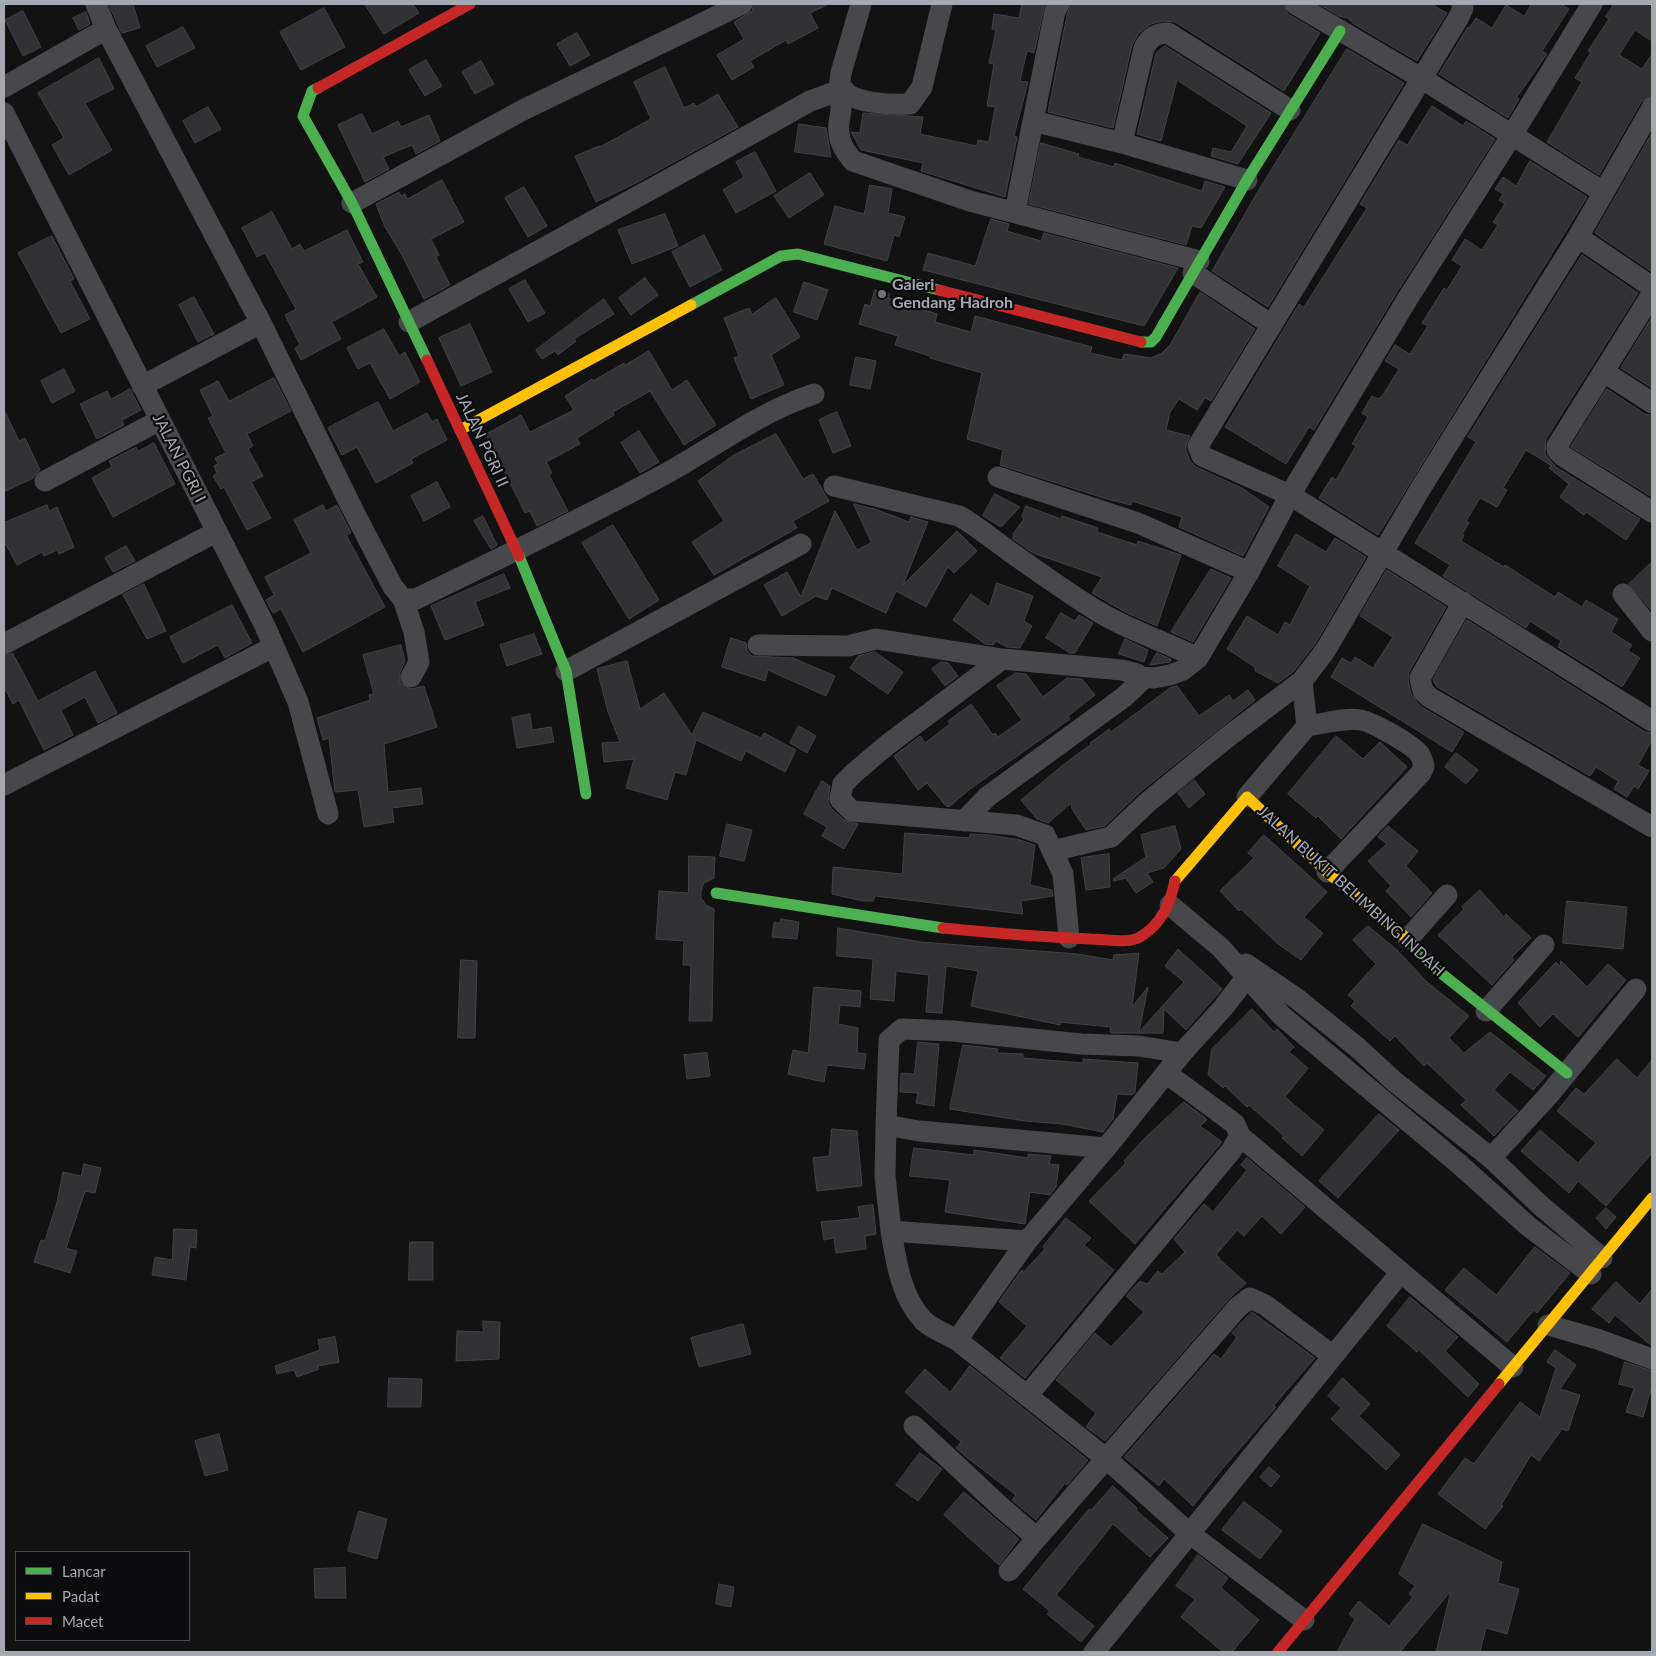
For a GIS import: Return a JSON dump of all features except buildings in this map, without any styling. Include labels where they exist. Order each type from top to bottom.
[{"type":"street","points":[[96,4],[106,29],[261,323],[354,512],[393,587],[403,599],[414,632],[418,662],[411,677]]},
{"type":"street","name":"JALAN PGRI II","points":[[470,4],[312,91],[303,116],[352,203],[516,550],[566,671],[586,794]]},
{"type":"street","points":[[352,203],[523,110],[742,4]]},
{"type":"street","points":[[861,4],[841,73],[840,85],[842,109],[838,132],[843,148],[853,161],[970,201],[1015,212],[1196,267],[1272,325]]},
{"type":"street","points":[[409,322],[595,218],[645,194],[810,101],[840,92],[856,99],[894,105],[910,104],[922,87],[942,4]]},
{"type":"street","points":[[1015,212],[1055,11],[1059,4]]},
{"type":"street","points":[[1295,4],[1420,78],[1604,192]]},
{"type":"street","points":[[1462,4],[1463,8],[1459,17],[1420,78],[1198,446],[1202,456],[1290,495],[1652,721]]},
{"type":"street","points":[[758,645],[848,646],[876,639],[1002,659],[1122,670],[1137,674],[1140,677],[1154,678],[1183,670],[1198,658],[1249,572],[1290,495],[1408,298],[1512,135],[1592,4]]},
{"type":"street","points":[[4,87],[106,29]]},
{"type":"street","points":[[460,430],[781,256],[798,254],[1148,343],[1156,338],[1247,180],[1340,31]]},
{"type":"street","points":[[1122,143],[1144,48],[1154,36],[1162,33],[1168,33],[1290,110]]},
{"type":"street","points":[[1052,851],[1111,837],[1148,802],[1224,739],[1302,681],[1325,651],[1422,486],[1578,237],[1652,108]]},
{"type":"street","name":"JALAN PGRI I","points":[[4,113],[265,626],[298,702],[328,814]]},
{"type":"street","points":[[1033,121],[1122,143],[1247,180]]},
{"type":"street","points":[[1578,237],[1652,287]]},
{"type":"street","points":[[1652,294],[1558,442],[1557,450],[1563,456],[1652,512]]},
{"type":"street","points":[[142,386],[261,323]]},
{"type":"street","points":[[1604,372],[1652,403]]},
{"type":"street","points":[[403,599],[416,599],[516,550],[655,480],[784,404],[814,394]]},
{"type":"street","points":[[45,481],[160,420]]},
{"type":"street","points":[[998,477],[1138,523],[1249,572]]},
{"type":"street","points":[[834,486],[959,516],[977,526],[1007,550],[1096,610],[1145,636],[1172,645],[1198,658]]},
{"type":"street","points":[[4,644],[216,532]]},
{"type":"street","points":[[566,671],[801,544]]},
{"type":"street","points":[[1623,594],[1652,631]]},
{"type":"street","points":[[1463,602],[1420,678],[1423,691],[1429,697],[1652,828]]},
{"type":"street","points":[[4,785],[273,647]]},
{"type":"street","points":[[1002,659],[887,745],[843,784],[840,799],[852,810],[1016,825],[1045,835],[1063,874],[1070,938]]},
{"type":"street","points":[[964,821],[988,797],[1124,697],[1140,682],[1140,677]]},
{"type":"street","points":[[1302,681],[1307,726]]},
{"type":"street","points":[[1247,797],[1307,726],[1350,720],[1370,723],[1414,748],[1420,755],[1424,766],[1421,773],[1327,872]]},
{"type":"street","name":"JALAN BUKIT BELIMBING INDAH","points":[[1170,905],[1176,878],[1247,797],[1327,872],[1408,939],[1436,970],[1566,1073]]},
{"type":"street","points":[[716,893],[899,923],[1070,938],[1124,940],[1140,937],[1163,916],[1170,905],[1249,972],[1296,998],[1416,1099],[1491,1158],[1540,1204],[1596,1266]]},
{"type":"street","points":[[1408,939],[1446,895]]},
{"type":"street","points":[[1486,1011],[1544,945]]},
{"type":"street","points":[[957,1340],[1026,1241],[1106,1148],[1182,1053],[1223,1008],[1249,972]]},
{"type":"street","points":[[1249,972],[1282,1016],[1452,1158],[1528,1226],[1596,1266]]},
{"type":"street","points":[[1491,1158],[1566,1073],[1636,989]]},
{"type":"street","points":[[1182,1053],[1139,1046],[1081,1044],[953,1030],[902,1029],[889,1040],[885,1176],[891,1232],[898,1269],[908,1298],[923,1321],[957,1340],[1108,1460],[1189,1533],[1304,1620]]},
{"type":"street","points":[[1166,1073],[1235,1124],[1240,1136],[1513,1367]]},
{"type":"street","points":[[886,1125],[919,1132],[1106,1148]]},
{"type":"street","points":[[1027,1396],[1231,1152],[1240,1136]]},
{"type":"street","points":[[1278,1652],[1652,1198]]},
{"type":"street","points":[[891,1232],[1026,1241]]},
{"type":"street","points":[[1094,1652],[1401,1272]]},
{"type":"street","points":[[1010,1572],[1037,1538],[1108,1460],[1238,1308],[1250,1298],[1265,1305],[1333,1356]]},
{"type":"street","points":[[1548,1325],[1597,1339],[1652,1359]]},
{"type":"street","points":[[914,1426],[1037,1538]]},
{"type":"traffic: fast","points":[[1141,342],[1151,342],[1156,337],[1247,180],[1340,31]]},
{"type":"traffic: fast","points":[[318,88],[312,91],[303,116],[352,203],[427,360]]},
{"type":"traffic: fast","points":[[691,305],[781,256],[798,254],[939,290]]},
{"type":"traffic: fast","points":[[519,556],[566,671],[586,794]]},
{"type":"traffic: fast","points":[[716,893],[943,928]]},
{"type":"traffic: fast","points":[[1404,936],[1437,970],[1567,1073]]},
{"type":"traffic: slow","points":[[460,430],[691,305]]},
{"type":"traffic: slow","points":[[1175,881],[1247,797],[1327,872],[1404,936]]},
{"type":"traffic: slow","points":[[1499,1384],[1652,1198]]},
{"type":"traffic: jam","points":[[318,88],[470,4]]},
{"type":"traffic: jam","points":[[939,290],[1141,342]]},
{"type":"traffic: jam","points":[[427,360],[519,556]]},
{"type":"traffic: jam","points":[[943,928],[1117,941],[1135,939],[1148,932],[1164,912],[1171,897],[1175,881]]},
{"type":"traffic: jam","points":[[1278,1652],[1499,1384]]},
{"type":"place","name":"Galeri Gendang Hadroh","points":[[882,294]]}]
